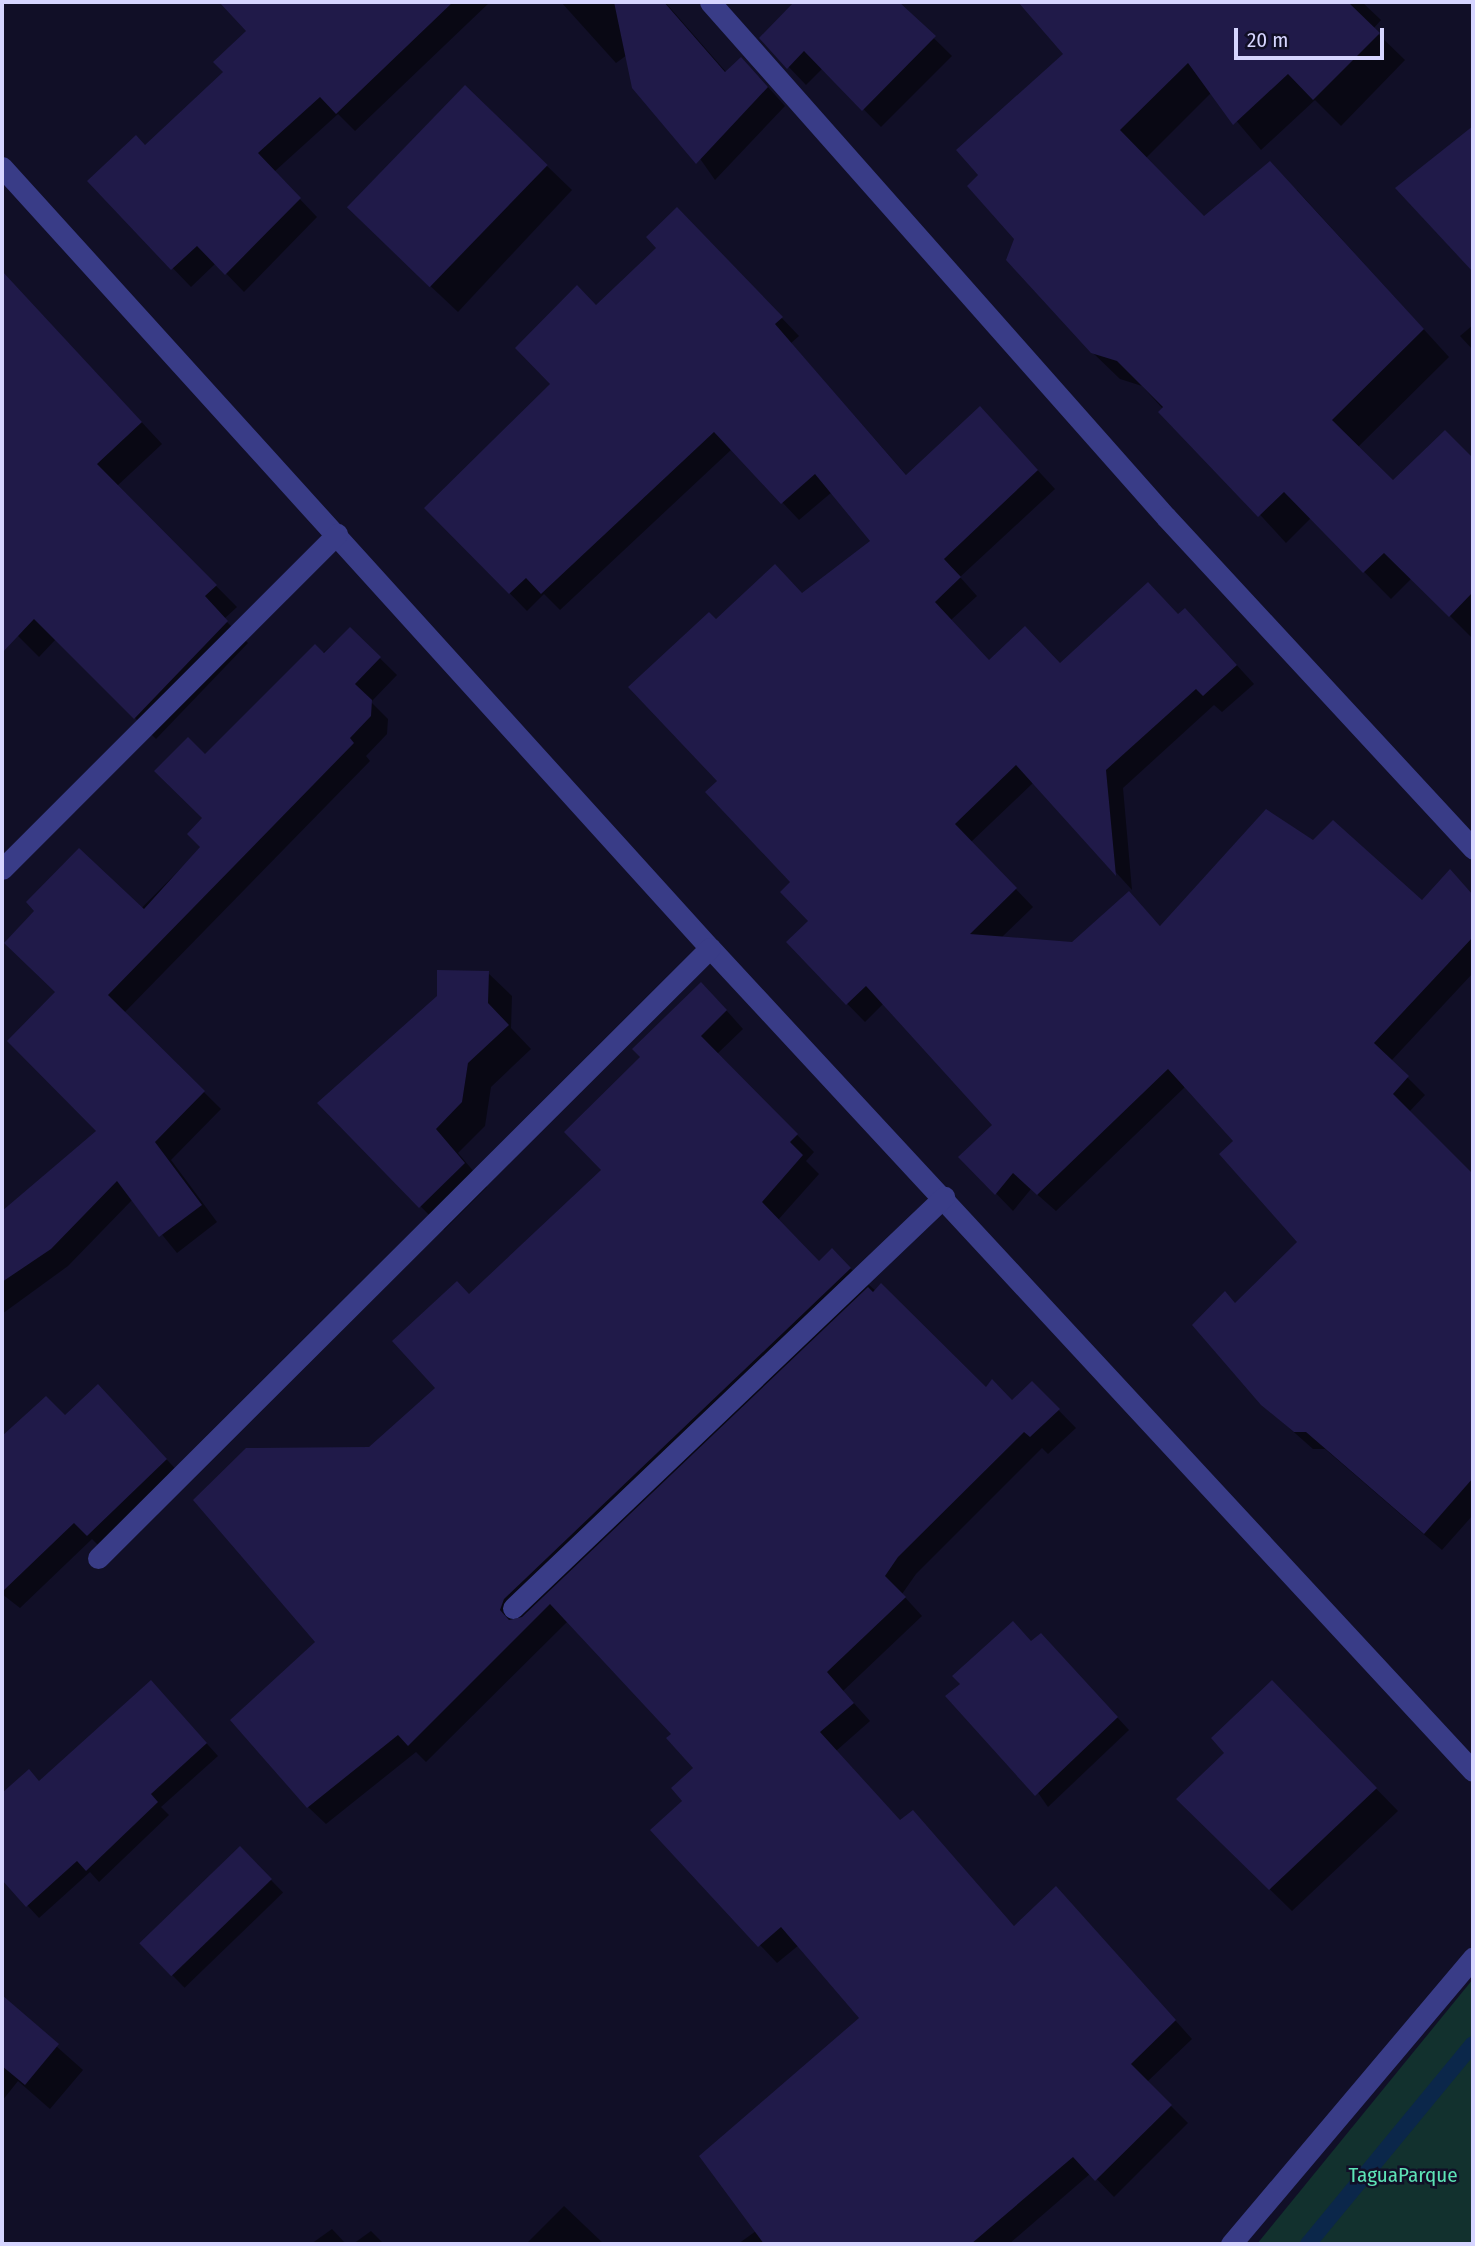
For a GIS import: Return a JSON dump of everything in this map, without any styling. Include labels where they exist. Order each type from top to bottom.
[{"type":"street","points":[[710,2],[1166,517],[1473,849]]},
{"type":"street","points":[[2,167],[710,948],[944,1196],[1473,1771]]},
{"type":"street","points":[[2,869],[337,534]]},
{"type":"street","points":[[98,1558],[710,948]]},
{"type":"street","points":[[513,1608],[944,1196]]},
{"type":"street","points":[[1231,2244],[1473,1958]]},
{"type":"green space","name":"TaguaParque","points":[[1473,1979],[1473,2244],[1257,2244]]},
{"type":"building","points":[[219,2],[453,2],[336,114],[320,97],[258,153],[301,198],[225,275],[197,246],[171,270],[87,181],[136,135],[145,145],[223,72],[213,62],[246,31]]},
{"type":"building","points":[[614,2],[664,2],[725,72],[741,57],[768,87],[696,164],[632,88]]},
{"type":"building","points":[[794,2],[899,2],[936,36],[862,111],[804,51],[787,69],[759,38]]},
{"type":"building","points":[[1018,2],[1348,2],[1380,33],[1313,100],[1288,74],[1233,125],[1188,63],[1120,130],[1204,216],[1270,161],[1424,329],[1332,420],[1393,480],[1445,430],[1473,458],[1473,592],[1449,617],[1384,553],[1363,573],[1284,492],[1258,517],[1158,412],[1163,407],[1117,361],[1091,353],[1006,260],[1014,239],[967,186],[978,175],[956,150],[1063,54]]},
{"type":"building","points":[[465,85],[548,165],[430,287],[347,207]]},
{"type":"building","points":[[1473,126],[1473,272],[1395,188]]},
{"type":"building","points":[[677,207],[783,317],[775,324],[906,475],[980,406],[1038,470],[944,559],[961,577],[935,602],[989,660],[1025,626],[1060,663],[1148,582],[1178,614],[1185,608],[1237,665],[1203,696],[1196,689],[1106,770],[1116,876],[1016,765],[955,824],[1017,888],[970,934],[1072,942],[1129,891],[1160,926],[1266,809],[1313,840],[1333,820],[1422,900],[1450,869],[1473,895],[1473,937],[1374,1043],[1409,1076],[1393,1094],[1473,1174],[1473,1478],[1424,1534],[1306,1432],[1294,1432],[1261,1405],[1192,1325],[1225,1291],[1235,1303],[1297,1242],[1219,1154],[1233,1141],[1168,1069],[1037,1195],[1013,1173],[995,1195],[958,1157],[992,1125],[866,986],[846,1005],[786,942],[808,921],[780,892],[790,882],[705,792],[717,781],[628,687],[709,612],[716,619],[775,564],[802,593],[870,541],[815,474],[781,504],[714,432],[541,594],[526,578],[509,594],[424,508],[550,384],[515,348],[577,285],[596,305],[656,248],[646,237]]},
{"type":"building","points":[[2,271],[142,422],[97,464],[217,585],[205,596],[228,621],[134,719],[34,619],[2,653]]},
{"type":"building","points":[[350,627],[381,657],[355,684],[372,700],[371,716],[350,738],[354,743],[108,995],[205,1091],[155,1142],[202,1205],[159,1237],[117,1181],[51,1249],[2,1282],[2,1211],[96,1131],[7,1041],[55,992],[4,943],[34,911],[26,902],[79,848],[144,909],[200,847],[187,834],[202,818],[154,771],[188,737],[205,754],[315,644],[324,653]]},
{"type":"building","points":[[437,970],[489,971],[488,1003],[509,1025],[468,1063],[462,1102],[436,1129],[465,1163],[419,1208],[317,1103],[437,996]]},
{"type":"building","points":[[701,982],[727,1010],[701,1036],[798,1134],[790,1142],[803,1155],[762,1202],[819,1261],[832,1248],[851,1268],[504,1599],[500,1610],[509,1620],[522,1617],[868,1287],[873,1292],[881,1283],[986,1387],[992,1379],[1012,1400],[1032,1381],[1060,1409],[1030,1437],[1024,1432],[898,1557],[885,1576],[906,1597],[827,1672],[854,1703],[820,1732],[900,1820],[913,1810],[1014,1926],[1056,1886],[1176,2020],[1131,2064],[1172,2105],[1095,2181],[1073,2157],[971,2244],[764,2244],[699,2156],[859,2018],[781,1927],[758,1947],[650,1830],[682,1801],[671,1788],[693,1768],[666,1738],[671,1734],[550,1604],[408,1746],[398,1735],[307,1808],[230,1720],[315,1642],[193,1500],[246,1448],[369,1447],[435,1388],[392,1341],[457,1281],[469,1294],[601,1170],[564,1132],[640,1057],[632,1049]]},
{"type":"building","points":[[98,1384],[167,1459],[87,1536],[74,1523],[2,1592],[2,1436],[46,1396],[65,1415]]},
{"type":"building","points":[[1013,1621],[1031,1641],[1041,1633],[1118,1717],[1035,1796],[945,1696],[960,1684],[952,1676]]},
{"type":"building","points":[[151,1680],[207,1743],[151,1794],[158,1802],[86,1871],[77,1861],[26,1907],[2,1880],[2,1793],[29,1769],[39,1781]]},
{"type":"building","points":[[1272,1680],[1377,1788],[1269,1890],[1176,1799],[1224,1753],[1211,1738]]},
{"type":"building","points":[[240,1846],[272,1879],[171,1976],[139,1943]]},
{"type":"building","points":[[2,1995],[59,2044],[25,2085],[2,2066]]},
{"type":"waterway","points":[[1308,2244],[1473,2044]]}]
